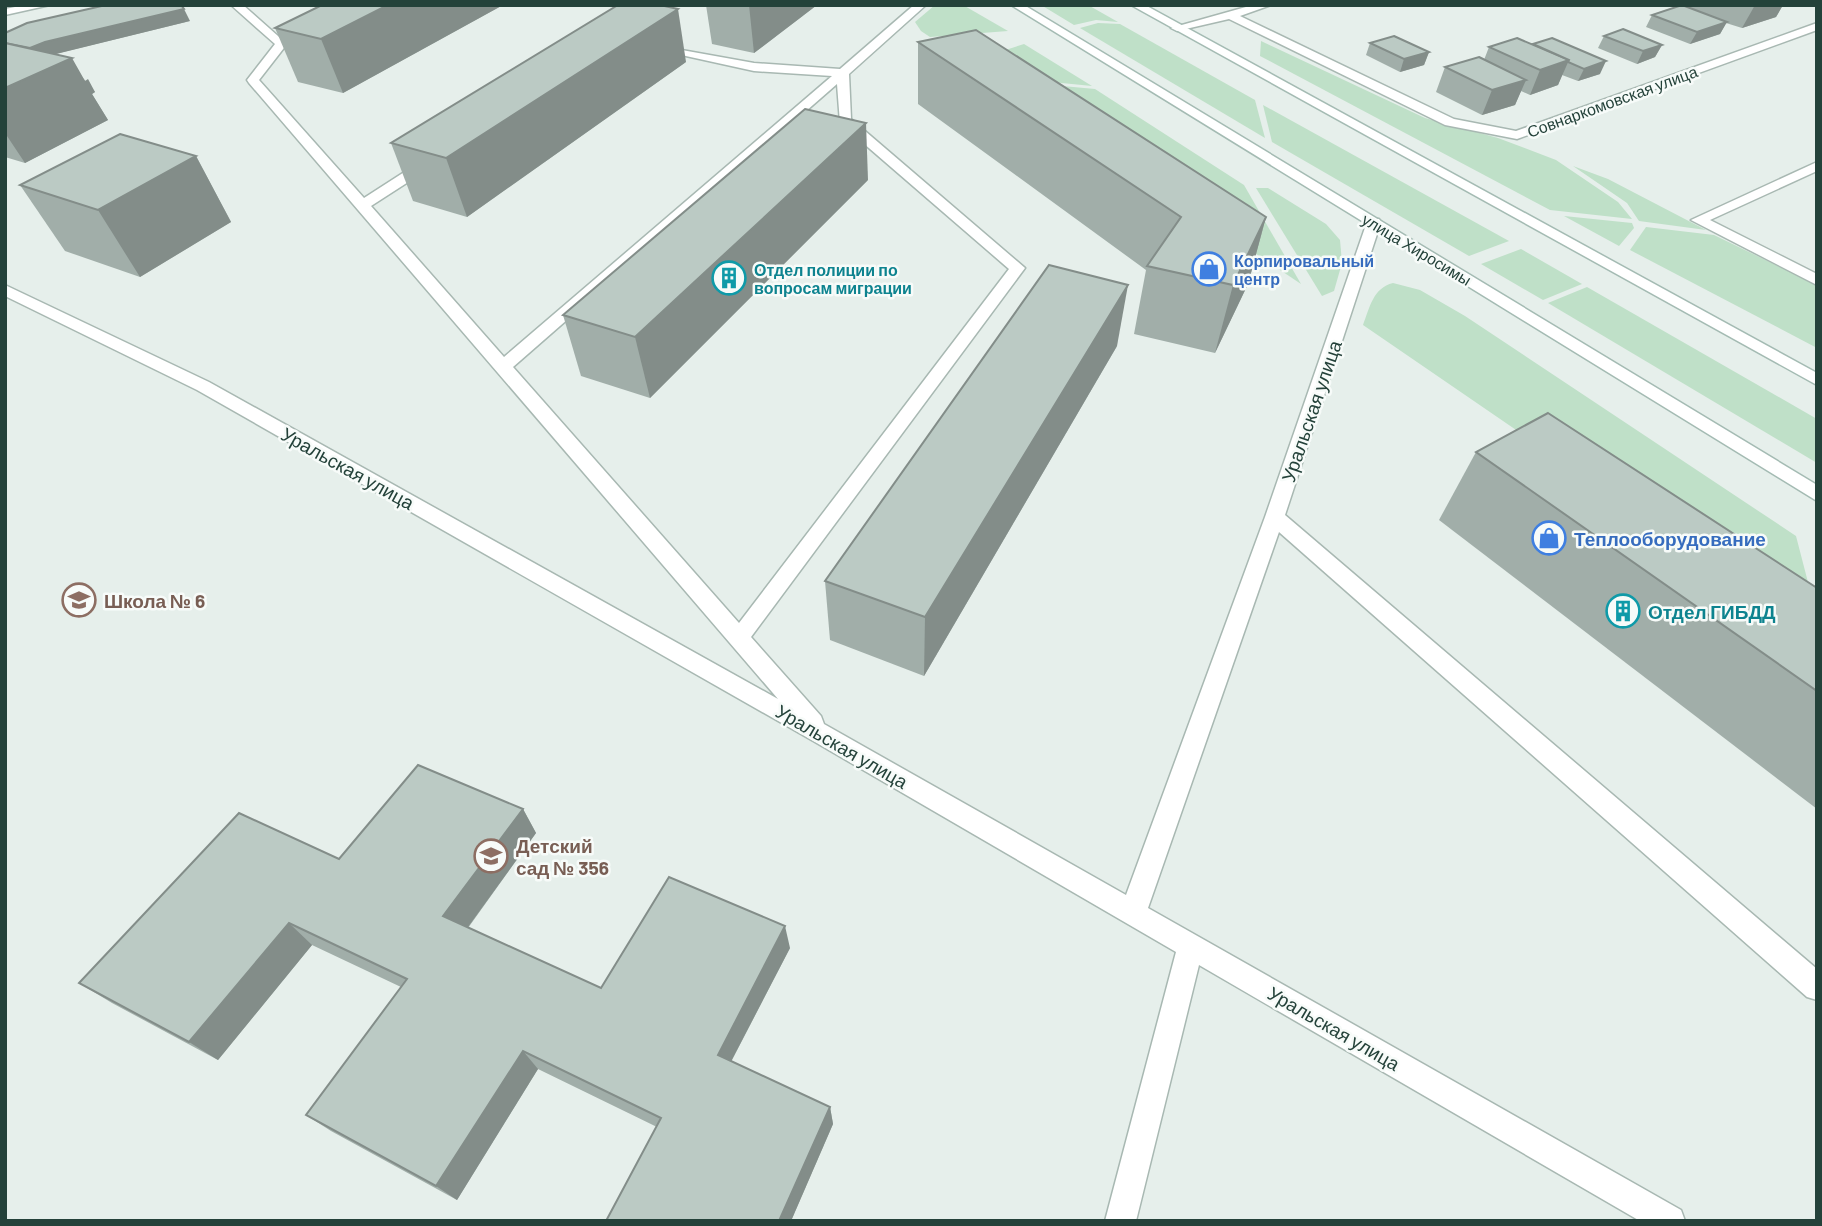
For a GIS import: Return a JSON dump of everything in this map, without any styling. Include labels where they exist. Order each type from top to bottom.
[{"type":"main road","points":[[5,12],[45,5]]},
{"type":"main road","points":[[236,5],[286,41],[253,80],[823,735]]},
{"type":"main road","points":[[504,366],[921,5]]},
{"type":"main road","name":"улица Хиросимы","points":[[1016,5],[1817,494]]},
{"type":"main road","points":[[1136,5],[1817,380]]},
{"type":"main road","points":[[1177,28],[1258,6]]},
{"type":"main road","name":"Совнаркомовская улица","points":[[1230,15],[1450,122],[1517,135],[1817,26]]},
{"type":"main road","points":[[646,44],[754,67],[843,73]]},
{"type":"main road","points":[[739,638],[1017,268],[845,120],[843,73]]},
{"type":"main road","points":[[363,205],[444,152]]},
{"type":"main road","points":[[1817,166],[1698,220],[1817,280]]},
{"type":"main road","name":"Уральская улица","points":[[1133,912],[1275,517],[1374,222]]},
{"type":"main road","name":"Уральская улица","points":[[5,290],[203,386],[823,735],[1670,1221]]},
{"type":"main road","points":[[1275,517],[1817,987]]},
{"type":"main road","points":[[1120,1221],[1191,946]]},
{"type":"green space","points":[[935,5],[963,5],[1008,31],[930,37],[921,31],[915,22]]},
{"type":"green space","points":[[1041,5],[1088,5],[1118,22],[1096,20],[1074,25]]},
{"type":"green space","points":[[1098,23],[1120,24],[1255,100],[1265,138],[1080,28]]},
{"type":"green space","points":[[1261,41],[1425,118],[1498,138],[1556,160],[1618,202],[1632,219],[1550,210],[1260,56]]},
{"type":"green space","points":[[1024,44],[1092,86],[990,76],[968,62]]},
{"type":"green space","points":[[996,80],[1095,89],[1244,185],[1301,284]]},
{"type":"green space","points":[[1263,105],[1509,241],[1469,256],[1272,142]]},
{"type":"green space","points":[[1573,166],[1608,179],[1706,230],[1639,221],[1627,203]]},
{"type":"green space","points":[[1256,188],[1268,188],[1326,224],[1340,240],[1342,263],[1334,291],[1322,296]]},
{"type":"green space","points":[[1564,216],[1632,223],[1634,228],[1619,246]]},
{"type":"green space","points":[[1646,227],[1714,235],[1817,285],[1817,348],[1630,250]]},
{"type":"green space","points":[[1521,249],[1582,284],[1543,300],[1481,264]]},
{"type":"green space","points":[[1393,283],[1420,290],[1465,316],[1796,536],[1817,617],[1817,636],[1363,325],[1377,294]]},
{"type":"green space","points":[[1587,287],[1817,419],[1817,463],[1548,303]]},
{"type":"building","points":[[106,5],[181,5],[184,9],[45,42],[30,48],[5,43],[5,33],[27,23]]},
{"type":"building","points":[[322,5],[388,5],[321,39],[275,28]]},
{"type":"building","points":[[618,5],[660,5],[678,9],[446,158],[391,143]]},
{"type":"building","points":[[1682,5],[1727,22],[1697,32],[1652,15]]},
{"type":"building","points":[[1623,29],[1662,45],[1643,51],[1604,36]]},
{"type":"building","points":[[976,30],[1266,217],[1233,285],[1147,266],[1181,217],[918,42]]},
{"type":"building","points":[[1394,36],[1429,52],[1404,59],[1370,43]]},
{"type":"building","points":[[1517,38],[1569,60],[1540,70],[1489,47]]},
{"type":"building","points":[[1552,38],[1606,61],[1584,69],[1533,44]]},
{"type":"building","points":[[5,43],[72,58],[5,88]]},
{"type":"building","points":[[1479,57],[1526,80],[1492,90],[1445,67]]},
{"type":"building","points":[[805,109],[866,123],[635,337],[563,315]]},
{"type":"building","points":[[120,134],[196,156],[98,210],[20,185]]},
{"type":"building","points":[[1049,265],[1128,285],[925,617],[825,581]]},
{"type":"building","points":[[1548,413],[1817,588],[1817,691],[1476,452]]},
{"type":"building","points":[[418,765],[523,809],[443,916],[601,988],[669,877],[785,926],[718,1055],[830,1107],[779,1221],[606,1221],[661,1118],[523,1051],[436,1186],[306,1115],[407,979],[289,923],[189,1042],[79,983],[239,813],[339,859]]},
{"type":"place","name":"Корпировальный центр","points":[[1209,269]]},
{"type":"place","name":"Отдел полиции по вопросам миграции","points":[[729,278]]},
{"type":"place","name":"Теплооборудование","points":[[1549,538]]},
{"type":"place","name":"Школа № 6","points":[[79,600]]},
{"type":"place","name":"Отдел ГИБДД","points":[[1623,611]]},
{"type":"place","name":"Детский сад № 356","points":[[491,856]]}]
